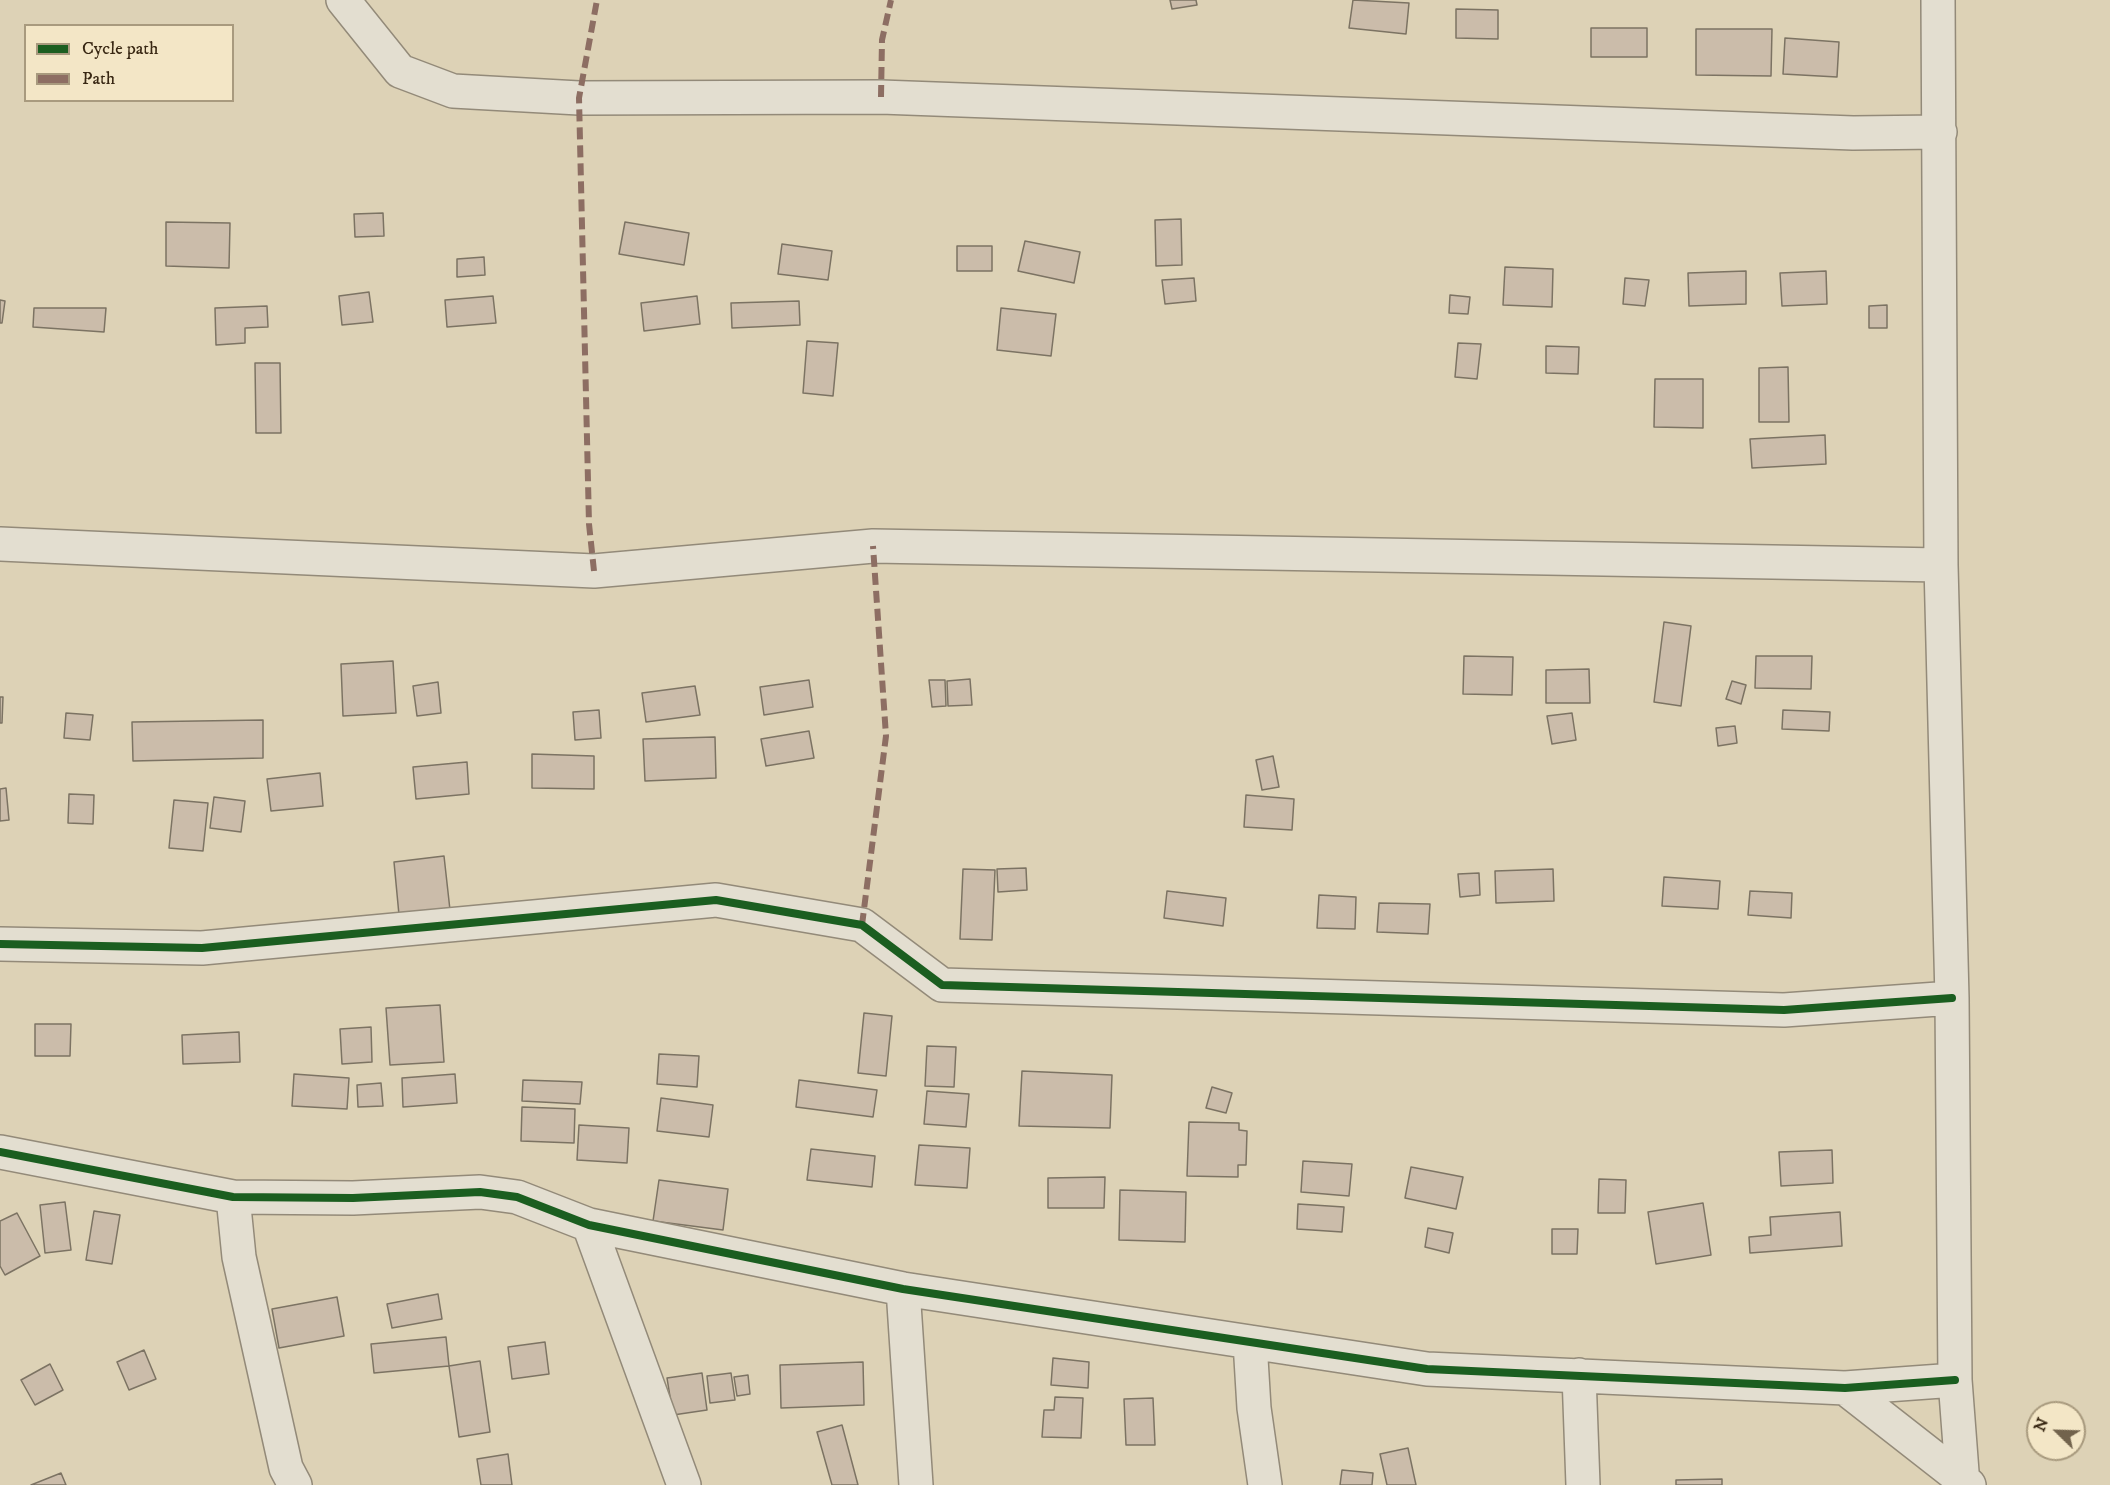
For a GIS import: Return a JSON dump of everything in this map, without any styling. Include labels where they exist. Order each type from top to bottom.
[{"type":"street","points":[[343,0],[400,71],[453,91],[579,98],[881,97],[1853,133],[1940,132]]},
{"type":"street","points":[[1938,0],[1941,565],[1952,998],[1955,1380],[1965,1483]]},
{"type":"street","points":[[0,544],[594,571],[873,546],[1941,565]]},
{"type":"street","points":[[0,944],[202,948],[716,900],[862,925],[942,985],[1784,1010],[1952,998]]},
{"type":"street","points":[[0,1152],[233,1197],[353,1198],[480,1192],[517,1197],[588,1225],[903,1289],[1427,1369],[1845,1388],[1955,1380]]},
{"type":"street","points":[[233,1197],[239,1257],[286,1468],[294,1485]]},
{"type":"street","points":[[588,1225],[684,1485]]},
{"type":"street","points":[[903,1289],[916,1485]]},
{"type":"street","points":[[1250,1342],[1254,1408],[1265,1485]]},
{"type":"street","points":[[1579,1375],[1583,1485]]},
{"type":"street","points":[[1845,1388],[1965,1483]]},
{"type":"building","points":[[1170,0],[1196,0],[1197,5],[1172,9]]},
{"type":"building","points":[[1353,0],[1409,3],[1406,34],[1349,28]]},
{"type":"building","points":[[1456,9],[1498,10],[1498,39],[1456,38]]},
{"type":"building","points":[[1591,28],[1647,28],[1647,57],[1591,57]]},
{"type":"building","points":[[1696,29],[1772,29],[1771,76],[1696,75]]},
{"type":"building","points":[[1785,38],[1839,42],[1837,77],[1783,74]]},
{"type":"building","points":[[383,213],[384,236],[355,237],[354,214]]},
{"type":"building","points":[[1181,219],[1182,265],[1156,266],[1155,220]]},
{"type":"building","points":[[166,222],[230,223],[229,268],[166,266]]},
{"type":"building","points":[[625,222],[689,233],[684,265],[619,254]]},
{"type":"building","points":[[1025,241],[1080,252],[1074,283],[1018,271]]},
{"type":"building","points":[[782,244],[832,251],[828,280],[778,274]]},
{"type":"building","points":[[957,246],[992,246],[992,271],[957,271]]},
{"type":"building","points":[[484,257],[485,275],[457,277],[457,259]]},
{"type":"building","points":[[1505,267],[1553,269],[1552,307],[1503,305]]},
{"type":"building","points":[[1746,271],[1746,304],[1689,306],[1688,273]]},
{"type":"building","points":[[1826,271],[1827,304],[1782,306],[1780,273]]},
{"type":"building","points":[[1194,278],[1196,301],[1165,304],[1162,280]]},
{"type":"building","points":[[1625,278],[1649,280],[1645,306],[1623,304]]},
{"type":"building","points":[[369,292],[373,322],[342,325],[339,296]]},
{"type":"building","points":[[1450,295],[1470,297],[1468,314],[1449,313]]},
{"type":"building","points":[[493,296],[496,323],[447,327],[445,300]]},
{"type":"building","points":[[697,296],[700,324],[644,331],[641,303]]},
{"type":"building","points":[[0,300],[5,301],[2,323],[0,323]]},
{"type":"building","points":[[799,301],[800,325],[732,328],[731,303]]},
{"type":"building","points":[[1887,305],[1887,328],[1869,328],[1869,306]]},
{"type":"building","points":[[267,306],[268,327],[245,328],[245,343],[216,345],[215,308]]},
{"type":"building","points":[[34,308],[106,308],[104,332],[33,327]]},
{"type":"building","points":[[1001,308],[1056,314],[1051,356],[997,350]]},
{"type":"building","points":[[807,341],[838,343],[833,396],[803,393]]},
{"type":"building","points":[[1458,343],[1481,344],[1477,379],[1455,377]]},
{"type":"building","points":[[1546,346],[1579,347],[1578,374],[1546,373]]},
{"type":"building","points":[[255,363],[280,363],[281,433],[256,433]]},
{"type":"building","points":[[1788,367],[1789,422],[1759,422],[1759,368]]},
{"type":"building","points":[[1655,379],[1703,379],[1703,428],[1654,427]]},
{"type":"building","points":[[1825,435],[1826,464],[1752,468],[1750,439]]},
{"type":"building","points":[[1664,622],[1691,626],[1681,706],[1654,702]]},
{"type":"building","points":[[1464,656],[1513,657],[1512,695],[1463,694]]},
{"type":"building","points":[[1756,656],[1812,656],[1811,689],[1755,688]]},
{"type":"building","points":[[393,661],[396,713],[343,716],[341,664]]},
{"type":"building","points":[[1589,669],[1590,703],[1546,703],[1546,670]]},
{"type":"building","points":[[970,679],[972,705],[948,706],[947,681]]},
{"type":"building","points":[[809,680],[813,707],[764,715],[760,687]]},
{"type":"building","points":[[929,680],[945,680],[946,706],[932,707]]},
{"type":"building","points":[[1732,681],[1746,685],[1741,704],[1726,699]]},
{"type":"building","points":[[438,682],[441,713],[417,716],[413,686]]},
{"type":"building","points":[[695,686],[700,715],[646,722],[642,693]]},
{"type":"building","points":[[0,697],[3,697],[2,723],[0,723]]},
{"type":"building","points":[[599,710],[601,738],[575,740],[573,712]]},
{"type":"building","points":[[1783,710],[1830,712],[1829,731],[1782,729]]},
{"type":"building","points":[[66,713],[93,715],[90,740],[64,738]]},
{"type":"building","points":[[1572,713],[1576,740],[1552,744],[1547,716]]},
{"type":"building","points":[[263,720],[263,758],[133,761],[132,722]]},
{"type":"building","points":[[1735,726],[1737,743],[1718,746],[1716,728]]},
{"type":"building","points":[[809,731],[814,758],[766,766],[761,739]]},
{"type":"building","points":[[715,737],[716,778],[645,781],[643,739]]},
{"type":"building","points":[[532,754],[594,756],[594,789],[532,788]]},
{"type":"building","points":[[1273,756],[1279,787],[1262,790],[1256,760]]},
{"type":"building","points":[[467,762],[469,794],[416,799],[413,767]]},
{"type":"building","points":[[320,773],[323,806],[271,811],[267,779]]},
{"type":"building","points":[[6,788],[9,820],[0,821],[0,789]]},
{"type":"building","points":[[69,794],[94,795],[93,824],[68,823]]},
{"type":"building","points":[[1246,795],[1294,799],[1292,830],[1244,827]]},
{"type":"building","points":[[214,797],[245,801],[241,832],[210,828]]},
{"type":"building","points":[[174,800],[208,803],[203,851],[169,848]]},
{"type":"building","points":[[444,856],[450,910],[399,915],[394,862]]},
{"type":"building","points":[[1026,868],[1027,890],[998,892],[997,869]]},
{"type":"building","points":[[963,869],[995,870],[992,940],[960,939]]},
{"type":"building","points":[[1553,869],[1554,901],[1496,903],[1495,871]]},
{"type":"building","points":[[1479,873],[1480,895],[1460,897],[1458,874]]},
{"type":"building","points":[[1664,877],[1720,881],[1718,909],[1662,906]]},
{"type":"building","points":[[1167,891],[1226,898],[1223,926],[1164,918]]},
{"type":"building","points":[[1750,891],[1792,893],[1791,918],[1748,915]]},
{"type":"building","points":[[1319,895],[1356,897],[1355,929],[1317,928]]},
{"type":"building","points":[[1379,903],[1430,904],[1428,934],[1377,932]]},
{"type":"building","points":[[440,1005],[444,1062],[390,1065],[386,1008]]},
{"type":"building","points":[[864,1013],[892,1016],[886,1076],[858,1073]]},
{"type":"building","points":[[35,1024],[71,1024],[70,1056],[35,1056]]},
{"type":"building","points":[[371,1027],[372,1062],[342,1064],[340,1029]]},
{"type":"building","points":[[239,1032],[240,1062],[183,1064],[182,1035]]},
{"type":"building","points":[[927,1046],[956,1047],[954,1087],[925,1086]]},
{"type":"building","points":[[659,1054],[699,1056],[697,1087],[657,1084]]},
{"type":"building","points":[[1022,1071],[1112,1075],[1110,1128],[1019,1126]]},
{"type":"building","points":[[294,1074],[349,1078],[347,1109],[292,1106]]},
{"type":"building","points":[[455,1074],[457,1103],[403,1107],[402,1078]]},
{"type":"building","points":[[523,1080],[582,1082],[580,1104],[522,1101]]},
{"type":"building","points":[[799,1080],[877,1090],[873,1117],[796,1107]]},
{"type":"building","points":[[381,1083],[383,1106],[358,1107],[357,1085]]},
{"type":"building","points":[[1212,1087],[1232,1093],[1226,1113],[1206,1108]]},
{"type":"building","points":[[927,1091],[969,1094],[966,1127],[924,1124]]},
{"type":"building","points":[[661,1098],[713,1105],[709,1137],[657,1131]]},
{"type":"building","points":[[522,1107],[575,1109],[574,1143],[521,1141]]},
{"type":"building","points":[[1189,1122],[1239,1123],[1239,1130],[1247,1131],[1246,1165],[1238,1165],[1238,1177],[1187,1176]]},
{"type":"building","points":[[579,1125],[629,1128],[627,1163],[577,1160]]},
{"type":"building","points":[[919,1145],[970,1148],[967,1188],[915,1185]]},
{"type":"building","points":[[811,1149],[875,1156],[872,1187],[807,1180]]},
{"type":"building","points":[[1832,1150],[1833,1183],[1781,1186],[1779,1152]]},
{"type":"building","points":[[1303,1161],[1352,1164],[1349,1196],[1301,1192]]},
{"type":"building","points":[[1411,1167],[1463,1177],[1456,1209],[1405,1198]]},
{"type":"building","points":[[1105,1177],[1104,1208],[1048,1208],[1048,1178]]},
{"type":"building","points":[[1599,1179],[1626,1180],[1625,1213],[1598,1213]]},
{"type":"building","points":[[659,1180],[728,1189],[723,1230],[653,1221]]},
{"type":"building","points":[[1120,1190],[1186,1192],[1185,1242],[1119,1240]]},
{"type":"building","points":[[65,1202],[71,1250],[45,1253],[40,1205]]},
{"type":"building","points":[[1703,1203],[1711,1255],[1656,1264],[1648,1212]]},
{"type":"building","points":[[1298,1204],[1344,1207],[1342,1232],[1297,1229]]},
{"type":"building","points":[[94,1211],[120,1215],[112,1264],[86,1260]]},
{"type":"building","points":[[1840,1212],[1842,1246],[1750,1253],[1749,1237],[1771,1235],[1770,1217]]},
{"type":"building","points":[[17,1213],[40,1256],[5,1275],[0,1266],[0,1221]]},
{"type":"building","points":[[1428,1228],[1453,1233],[1449,1253],[1425,1247]]},
{"type":"building","points":[[1552,1229],[1578,1229],[1577,1254],[1552,1254]]},
{"type":"building","points":[[438,1294],[442,1319],[392,1328],[387,1304]]},
{"type":"building","points":[[337,1297],[344,1336],[279,1348],[272,1309]]},
{"type":"building","points":[[446,1337],[449,1366],[374,1373],[371,1344]]},
{"type":"building","points":[[545,1342],[549,1374],[512,1379],[508,1347]]},
{"type":"building","points":[[144,1350],[156,1379],[129,1390],[117,1362]]},
{"type":"building","points":[[1053,1358],[1089,1362],[1088,1388],[1051,1385]]},
{"type":"building","points":[[480,1361],[490,1432],[459,1437],[449,1366]]},
{"type":"building","points":[[863,1362],[864,1405],[781,1408],[780,1365]]},
{"type":"building","points":[[50,1364],[63,1390],[35,1405],[21,1380]]},
{"type":"building","points":[[702,1373],[707,1410],[673,1415],[667,1378]]},
{"type":"building","points":[[731,1373],[735,1400],[710,1403],[707,1376]]},
{"type":"building","points":[[748,1375],[750,1394],[737,1396],[734,1377]]},
{"type":"building","points":[[1055,1397],[1083,1398],[1081,1438],[1042,1437],[1044,1410],[1054,1410]]},
{"type":"building","points":[[1153,1398],[1155,1445],[1126,1445],[1124,1399]]},
{"type":"building","points":[[842,1425],[858,1485],[832,1485],[817,1432]]},
{"type":"building","points":[[1408,1448],[1416,1485],[1387,1485],[1380,1454]]},
{"type":"building","points":[[508,1454],[512,1485],[481,1485],[477,1459]]},
{"type":"building","points":[[1342,1470],[1373,1473],[1372,1485],[1340,1485]]},
{"type":"building","points":[[61,1473],[66,1485],[31,1485]]},
{"type":"building","points":[[1722,1479],[1722,1485],[1676,1485],[1676,1480]]},
{"type":"marked path","points":[[594,571],[589,524],[579,98],[597,0]]},
{"type":"marked path","points":[[881,97],[882,40],[891,0]]},
{"type":"marked path","points":[[862,925],[886,736],[873,546]]},
{"type":"cycle path","points":[[0,944],[202,948],[716,900],[862,925],[942,985],[1784,1010],[1952,998]]},
{"type":"cycle path","points":[[0,1152],[233,1197],[353,1198],[480,1192],[517,1197],[589,1225],[903,1289],[1427,1369],[1845,1388],[1955,1380]]}]
